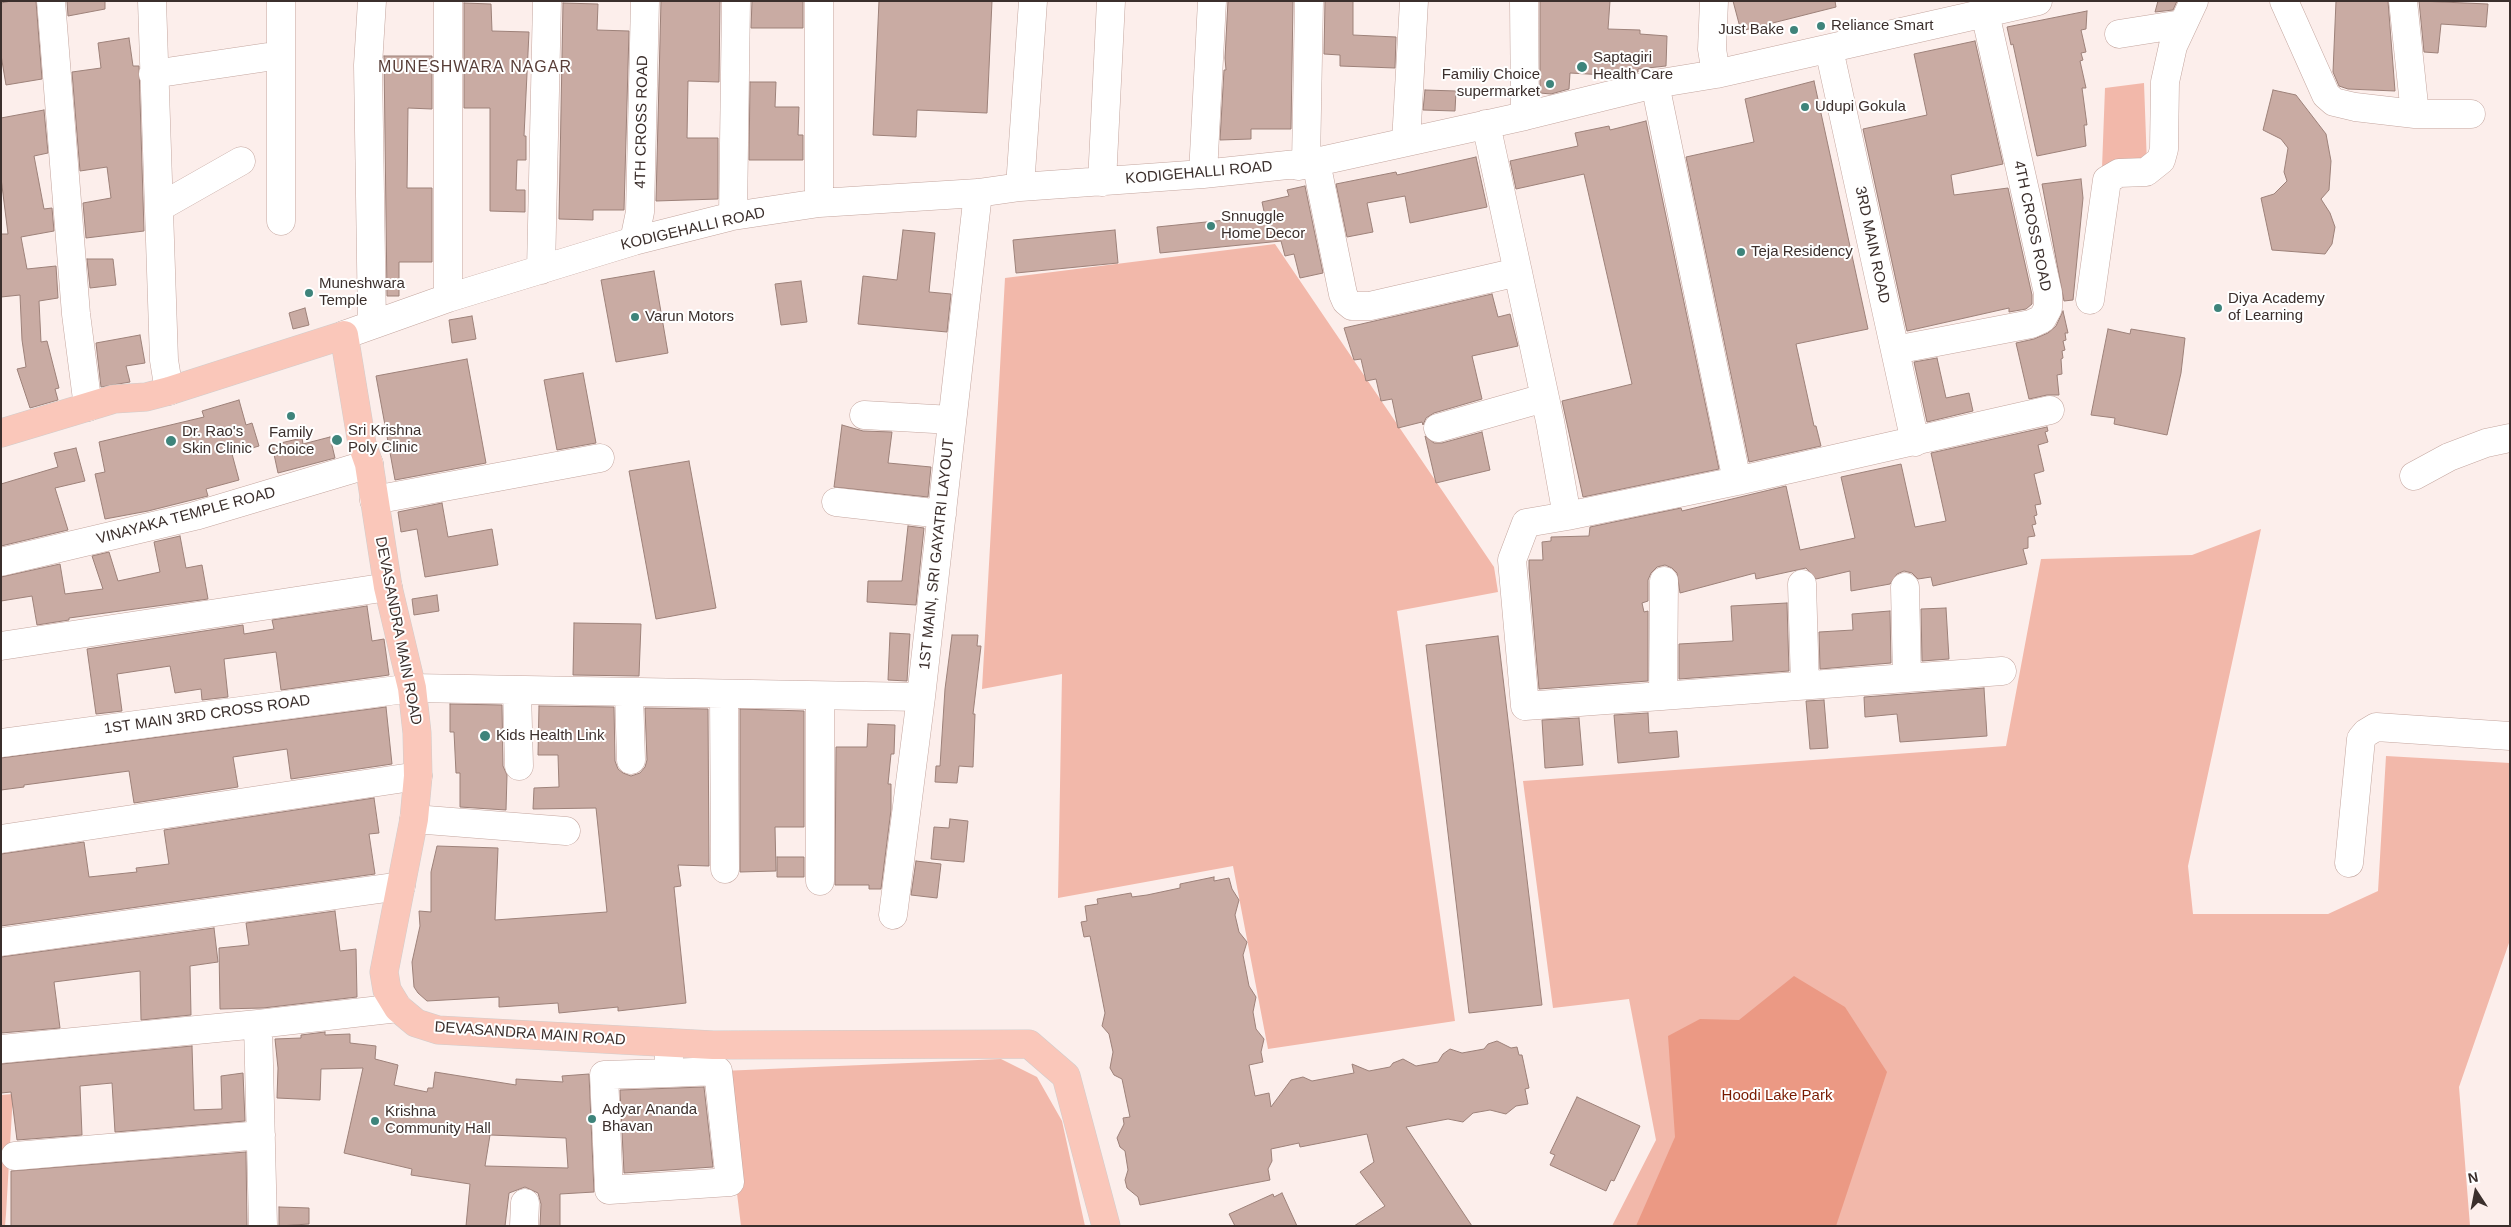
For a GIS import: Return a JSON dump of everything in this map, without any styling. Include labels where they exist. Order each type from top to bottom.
[{"type":"main road","points":[[1,446],[121,410],[158,394],[344,339]]},
{"type":"main road","name":"DEVASANDRA MAIN ROAD","points":[[344,339],[362,444],[368,464],[388,587],[412,688],[417,733],[418,776],[414,819],[384,972],[388,990],[398,1008],[416,1023],[438,1030],[712,1045],[1029,1044],[1066,1076],[1106,1226]]},
{"type":"main road","points":[[1,433],[114,399],[158,394]]},
{"type":"street","points":[[51,1],[76,314],[88,407]]},
{"type":"street","points":[[152,1],[164,360],[158,394]]},
{"type":"street","points":[[280,1],[281,222]]},
{"type":"street","points":[[372,1],[368,65],[372,325]]},
{"type":"street","points":[[448,1],[448,298]]},
{"type":"street","points":[[541,270],[547,1]]},
{"type":"street","name":"4TH CROSS ROAD","points":[[634,242],[640,212],[645,1]]},
{"type":"street","points":[[734,216],[736,1]]},
{"type":"street","points":[[819,1],[819,204]]},
{"type":"street","points":[[1020,187],[1033,1]]},
{"type":"street","points":[[1102,182],[1111,1]]},
{"type":"street","points":[[1203,174],[1212,1]]},
{"type":"street","points":[[1309,1],[1311,162],[1346,301],[1352,306],[1370,306],[1518,272]]},
{"type":"street","points":[[1406,142],[1414,1]]},
{"type":"street","points":[[1524,1],[1525,116]]},
{"type":"street","points":[[1714,1],[1712,49],[1716,74]]},
{"type":"street","name":"KODIGEHALLI ROAD","points":[[344,339],[372,325],[448,298],[634,242],[734,216],[819,204],[977,201],[1020,187],[1203,174],[1311,162],[1525,116],[1655,84],[1716,74],[1829,49],[1991,9],[2038,1]]},
{"type":"street","points":[[2284,1],[2326,94],[2334,102],[2354,107],[2415,114],[2471,114]]},
{"type":"street","points":[[2403,1],[2415,114]]},
{"type":"street","name":"4TH CROSS ROAD","points":[[1895,350],[2030,324],[2042,319],[2048,308],[2048,293],[1991,9]]},
{"type":"street","points":[[2119,34],[2188,13]]},
{"type":"street","points":[[2090,300],[2107,180],[2119,173],[2146,172],[2161,160],[2164,149],[2165,82],[2173,46],[2188,13]]},
{"type":"street","name":"3RD MAIN ROAD","points":[[1829,49],[1915,442]]},
{"type":"street","points":[[153,74],[281,55]]},
{"type":"street","points":[[1655,84],[1737,481]]},
{"type":"street","points":[[1486,124],[1567,516]]},
{"type":"street","points":[[160,207],[241,161]]},
{"type":"street","points":[[977,201],[1311,162]]},
{"type":"street","name":"1ST MAIN, SRI GAYATRI LAYOUT","points":[[893,915],[921,697],[977,201]]},
{"type":"street","points":[[1438,428],[1544,398]]},
{"type":"street","points":[[2002,671],[1524,706],[1512,560],[1526,522],[1567,516],[1737,481],[2050,410]]},
{"type":"street","points":[[864,415],[952,420]]},
{"type":"street","points":[[2414,476],[2449,457],[2486,443],[2510,438]]},
{"type":"street","points":[[374,500],[600,458]]},
{"type":"street","name":"VINAYAKA TEMPLE ROAD","points":[[1,562],[195,516],[368,464]]},
{"type":"street","points":[[836,502],[942,514]]},
{"type":"street","points":[[1663,696],[1664,581]]},
{"type":"street","points":[[1802,584],[1805,686]]},
{"type":"street","points":[[1905,586],[1907,678]]},
{"type":"street","points":[[1,646],[388,587]]},
{"type":"street","name":"1ST MAIN 3RD CROSS ROAD","points":[[1,743],[412,688],[921,697]]},
{"type":"street","points":[[517,691],[519,766]]},
{"type":"street","points":[[629,693],[631,760]]},
{"type":"street","points":[[724,694],[725,869]]},
{"type":"street","points":[[820,696],[820,881]]},
{"type":"street","points":[[2350,863],[2360,738],[2366,732],[2376,727],[2510,736]]},
{"type":"street","points":[[1,839],[418,776]]},
{"type":"street","points":[[414,819],[566,831]]},
{"type":"street","points":[[1,942],[401,886]]},
{"type":"street","points":[[1,1049],[258,1024],[398,1008]]},
{"type":"street","points":[[258,1024],[263,1226]]},
{"type":"street","points":[[669,1043],[669,1073]]},
{"type":"street","points":[[718,1071],[730,1182],[609,1190],[604,1075],[669,1073],[718,1071]]},
{"type":"street","points":[[15,1156],[261,1135]]},
{"type":"green space","points":[[2144,83],[2147,165],[2102,168],[2105,88]]},
{"type":"green space","points":[[1275,244],[1494,567],[1498,592],[1397,611],[1455,1021],[1268,1049],[1233,866],[1058,898],[1062,674],[982,689],[1005,278]]},
{"type":"green space","points":[[2261,529],[2188,866],[2193,914],[2328,914],[2378,891],[2386,756],[2510,763],[2510,940],[2459,1087],[2470,1226],[1612,1226],[1656,1140],[1629,999],[1553,1008],[1523,781],[2006,746],[2041,559],[2192,555]]},
{"type":"green space","points":[[1001,1059],[1037,1077],[1062,1121],[1085,1226],[741,1226],[722,1071]]},
{"type":"green space","points":[[13,1094],[5,1226],[1,1226],[1,1095]]},
{"type":"shaded area","name":"Hoodi Lake Park","points":[[1794,976],[1845,1007],[1887,1072],[1836,1226],[1636,1226],[1675,1137],[1668,1036],[1700,1019],[1739,1020]]},
{"type":"building","points":[[36,1],[42,79],[6,85],[1,55],[1,3]]},
{"type":"building","points":[[67,1],[105,1],[105,9],[68,16]]},
{"type":"building","points":[[661,1],[720,1],[719,82],[688,81],[687,138],[718,138],[718,199],[656,201]]},
{"type":"building","points":[[752,1],[803,1],[803,28],[751,28]]},
{"type":"building","points":[[879,1],[992,1],[987,113],[917,110],[916,137],[873,135]]},
{"type":"building","points":[[1228,1],[1293,1],[1291,129],[1251,129],[1251,139],[1220,140],[1224,70],[1226,70]]},
{"type":"building","points":[[1325,1],[1353,1],[1353,35],[1396,37],[1395,68],[1340,66],[1340,55],[1324,54]]},
{"type":"building","points":[[1540,1],[1610,1],[1608,29],[1640,30],[1640,34],[1667,36],[1666,66],[1638,69],[1638,72],[1623,76],[1570,73],[1569,89],[1551,94],[1540,93]]},
{"type":"building","points":[[1733,1],[1835,1],[1836,7],[1741,31]]},
{"type":"building","points":[[2158,1],[2177,1],[2173,10],[2155,12]]},
{"type":"building","points":[[2336,1],[2388,1],[2395,91],[2348,89],[2339,86],[2333,72]]},
{"type":"building","points":[[2419,1],[2488,4],[2486,27],[2441,24],[2438,53],[2424,52]]},
{"type":"building","points":[[464,3],[491,4],[492,31],[529,32],[524,136],[526,136],[526,160],[517,160],[516,190],[525,190],[525,212],[490,211],[490,108],[464,108]]},
{"type":"building","points":[[563,3],[598,4],[597,30],[629,31],[624,210],[593,210],[593,220],[559,219]]},
{"type":"building","points":[[2087,11],[2086,29],[2081,30],[2086,52],[2081,53],[2083,60],[2080,61],[2086,88],[2082,88],[2087,125],[2084,125],[2086,146],[2037,156],[2013,44],[2011,45],[2007,27]]},
{"type":"building","points":[[129,38],[133,66],[139,66],[144,231],[86,238],[83,203],[111,198],[107,167],[80,171],[72,72],[101,68],[98,43]]},
{"type":"building","points":[[1975,41],[2003,164],[1951,175],[1954,195],[2008,188],[2032,295],[2032,304],[2026,309],[2009,312],[2009,308],[1907,331],[1863,129],[1927,115],[1914,54]]},
{"type":"building","points":[[384,56],[432,56],[432,109],[408,108],[407,188],[432,188],[432,262],[399,262],[399,296],[387,296]]},
{"type":"building","points":[[1814,81],[1868,329],[1796,344],[1814,426],[1816,426],[1821,446],[1749,462],[1686,157],[1754,142],[1745,99]]},
{"type":"building","points":[[750,82],[776,82],[775,107],[799,107],[798,135],[803,135],[803,160],[749,160]]},
{"type":"building","points":[[1425,90],[1456,91],[1455,111],[1423,110]]},
{"type":"building","points":[[2273,90],[2296,95],[2326,134],[2331,161],[2329,190],[2321,199],[2330,213],[2335,227],[2332,244],[2325,254],[2272,250],[2261,198],[2274,194],[2287,181],[2284,172],[2288,148],[2281,139],[2263,130]]},
{"type":"building","points":[[44,110],[48,153],[34,156],[44,209],[52,208],[54,231],[21,237],[27,269],[56,266],[58,298],[39,301],[41,342],[47,341],[59,388],[55,389],[58,400],[30,408],[17,369],[26,367],[22,340],[20,295],[1,297],[1,234],[8,234],[1,178],[1,118]]},
{"type":"building","points":[[1646,121],[1719,469],[1583,497],[1562,401],[1632,384],[1584,174],[1516,189],[1510,161],[1578,146],[1575,133],[1609,126],[1610,130]]},
{"type":"building","points":[[1476,157],[1487,207],[1410,223],[1405,196],[1367,203],[1373,232],[1347,237],[1336,184],[1396,172],[1397,175]]},
{"type":"building","points":[[2081,179],[2083,198],[2073,300],[2064,301],[2042,184]]},
{"type":"building","points":[[1305,186],[1323,273],[1300,278],[1294,254],[1285,256],[1281,241],[1160,253],[1157,227],[1265,216],[1262,202],[1289,196],[1287,190]]},
{"type":"building","points":[[903,230],[935,233],[929,292],[951,294],[947,332],[858,324],[863,276],[897,280]]},
{"type":"building","points":[[1115,230],[1118,263],[1016,273],[1013,240]]},
{"type":"building","points":[[87,259],[113,259],[116,285],[90,288]]},
{"type":"building","name":"Varun Motors","points":[[654,271],[668,353],[616,362],[601,280]]},
{"type":"building","points":[[801,281],[807,322],[781,325],[775,284]]},
{"type":"building","points":[[1492,294],[1498,317],[1510,314],[1518,346],[1472,356],[1482,399],[1434,413],[1426,418],[1423,425],[1422,422],[1398,428],[1392,399],[1381,401],[1376,379],[1366,381],[1361,359],[1354,360],[1344,328]]},
{"type":"building","points":[[305,308],[309,325],[293,329],[289,313]]},
{"type":"building","points":[[2063,311],[2068,333],[2065,333],[2066,340],[2063,341],[2065,350],[2062,351],[2063,358],[2061,359],[2062,374],[2057,375],[2059,395],[2047,395],[2029,399],[2016,343],[2034,339],[2048,333],[2056,326]]},
{"type":"building","points":[[472,316],[476,339],[452,343],[449,320]]},
{"type":"building","points":[[2108,329],[2130,334],[2131,329],[2185,338],[2181,373],[2167,435],[2114,424],[2115,418],[2091,415]]},
{"type":"building","points":[[140,335],[145,363],[126,366],[130,382],[101,387],[96,343]]},
{"type":"building","points":[[1937,358],[1946,398],[1969,393],[1973,411],[1927,422],[1914,362]]},
{"type":"building","points":[[467,359],[486,463],[395,480],[376,376]]},
{"type":"building","points":[[583,373],[596,443],[557,450],[544,380]]},
{"type":"building","points":[[239,400],[246,425],[252,423],[259,446],[232,454],[239,480],[206,489],[208,496],[148,511],[105,519],[95,474],[105,472],[99,442],[204,417],[202,411]]},
{"type":"building","points":[[842,425],[863,431],[892,432],[888,463],[931,467],[928,497],[834,487]]},
{"type":"building","points":[[2047,427],[2048,431],[2045,432],[2048,442],[2038,445],[2044,471],[2034,474],[2041,504],[2035,505],[2037,515],[2034,516],[2036,524],[2032,525],[2035,536],[2028,537],[2028,548],[2023,549],[2027,564],[1933,586],[1931,577],[1918,579],[1912,573],[1904,571],[1897,574],[1890,584],[1851,591],[1850,571],[1816,579],[1806,568],[1756,579],[1755,573],[1680,593],[1677,573],[1665,565],[1657,567],[1651,573],[1648,580],[1648,601],[1642,603],[1644,612],[1648,611],[1648,681],[1539,689],[1529,560],[1543,560],[1542,542],[1551,541],[1551,537],[1589,536],[1590,527],[1681,508],[1682,511],[1786,486],[1800,550],[1855,538],[1841,477],[1901,464],[1915,527],[1946,521],[1931,453]]},
{"type":"building","points":[[1482,432],[1490,470],[1436,483],[1425,436],[1434,443],[1442,443]]},
{"type":"building","points":[[330,437],[335,458],[278,473],[272,445],[302,438],[303,444]]},
{"type":"building","points":[[76,448],[85,481],[55,488],[68,530],[1,546],[1,484],[58,467],[54,453]]},
{"type":"building","points":[[689,461],[716,608],[656,619],[629,471]]},
{"type":"building","points":[[442,503],[448,537],[492,529],[498,565],[425,577],[417,529],[401,532],[398,512]]},
{"type":"building","points":[[908,526],[924,528],[916,605],[867,602],[868,581],[902,581]]},
{"type":"building","points":[[180,536],[186,568],[202,565],[208,599],[69,618],[69,620],[37,625],[32,596],[1,601],[1,577],[60,564],[65,594],[103,589],[92,556],[109,552],[118,581],[160,572],[154,542]]},
{"type":"building","points":[[437,595],[439,611],[414,615],[412,599]]},
{"type":"building","points":[[1787,603],[1789,671],[1679,679],[1679,644],[1733,641],[1731,606]]},
{"type":"building","points":[[367,606],[372,641],[384,639],[389,675],[281,690],[276,652],[224,659],[228,697],[202,700],[201,689],[175,693],[170,666],[117,674],[122,711],[96,714],[87,649],[243,625],[244,634],[274,629],[272,620]]},
{"type":"building","points":[[1946,608],[1949,659],[1922,661],[1921,609]]},
{"type":"building","points":[[1890,611],[1891,663],[1820,669],[1819,632],[1853,630],[1852,614]]},
{"type":"building","points":[[574,623],[641,624],[639,676],[573,675]]},
{"type":"building","points":[[890,633],[910,634],[907,681],[888,680]]},
{"type":"building","points":[[952,635],[978,635],[977,646],[981,646],[973,714],[975,714],[973,767],[959,766],[957,783],[935,782],[936,766],[940,766],[945,689]]},
{"type":"building","points":[[1498,636],[1542,1005],[1469,1013],[1426,645]]},
{"type":"building","points":[[1984,688],[1987,736],[1900,742],[1897,714],[1865,717],[1864,697]]},
{"type":"building","points":[[1824,700],[1828,748],[1810,749],[1806,701]]},
{"type":"building","points":[[450,704],[502,705],[503,766],[507,775],[506,810],[460,807],[460,773],[456,773],[454,732],[450,732]]},
{"type":"building","points":[[539,706],[614,707],[615,761],[618,769],[631,776],[640,773],[645,767],[647,760],[645,708],[708,709],[709,866],[678,865],[681,886],[674,887],[686,1003],[618,1011],[618,1007],[559,1013],[558,1003],[499,1007],[499,997],[427,1001],[414,987],[412,962],[420,926],[419,911],[431,912],[431,872],[437,846],[498,848],[495,920],[607,912],[596,808],[533,809],[534,788],[559,787],[558,755],[538,755]]},
{"type":"building","points":[[386,707],[392,764],[291,779],[287,749],[233,757],[238,787],[134,803],[129,771],[24,785],[24,787],[1,790],[1,758]]},
{"type":"building","points":[[740,709],[804,711],[804,827],[775,827],[776,871],[740,872]]},
{"type":"building","points":[[1648,713],[1649,733],[1677,731],[1679,757],[1618,763],[1614,715]]},
{"type":"building","points":[[1579,718],[1583,765],[1545,768],[1542,720]]},
{"type":"building","points":[[868,724],[895,725],[894,754],[891,754],[888,784],[891,784],[891,810],[881,889],[869,889],[869,885],[835,885],[836,747],[867,747]]},
{"type":"building","points":[[374,798],[379,833],[369,834],[375,874],[1,926],[1,854],[84,842],[89,877],[137,872],[136,868],[169,864],[164,830]]},
{"type":"building","points":[[950,819],[968,821],[964,862],[931,859],[934,827],[949,828]]},
{"type":"building","points":[[777,857],[804,857],[804,877],[777,877]]},
{"type":"building","points":[[916,861],[941,864],[937,898],[911,895]]},
{"type":"building","points":[[1214,877],[1214,881],[1229,878],[1232,889],[1239,900],[1235,915],[1239,932],[1247,942],[1243,955],[1249,986],[1256,997],[1253,1012],[1256,1029],[1264,1039],[1261,1052],[1263,1062],[1249,1065],[1255,1096],[1269,1093],[1271,1107],[1291,1080],[1303,1077],[1312,1081],[1354,1073],[1352,1064],[1369,1071],[1390,1067],[1393,1063],[1403,1059],[1416,1066],[1438,1062],[1443,1054],[1450,1049],[1462,1053],[1484,1049],[1488,1044],[1497,1041],[1511,1048],[1517,1047],[1519,1055],[1522,1055],[1529,1088],[1525,1089],[1528,1104],[1516,1106],[1506,1114],[1490,1110],[1473,1113],[1463,1122],[1448,1119],[1406,1127],[1472,1226],[1354,1226],[1385,1206],[1360,1172],[1374,1162],[1367,1134],[1300,1147],[1299,1143],[1271,1149],[1272,1161],[1268,1169],[1270,1180],[1140,1205],[1138,1197],[1127,1188],[1125,1180],[1128,1170],[1125,1151],[1120,1147],[1117,1138],[1124,1124],[1123,1118],[1130,1117],[1122,1079],[1114,1075],[1110,1068],[1113,1052],[1109,1034],[1102,1026],[1105,1013],[1090,936],[1084,937],[1081,922],[1087,921],[1085,906],[1098,904],[1097,899],[1131,893],[1132,897],[1147,895],[1180,888],[1180,884]]},
{"type":"building","points":[[335,911],[340,951],[356,949],[357,997],[263,1008],[220,1009],[219,948],[249,945],[246,923]]},
{"type":"building","points":[[214,928],[218,962],[190,966],[191,1015],[141,1020],[140,971],[54,982],[60,1028],[1,1033],[1,957]]},
{"type":"building","points":[[325,1032],[325,1035],[350,1034],[350,1043],[376,1046],[375,1059],[398,1065],[394,1085],[427,1092],[428,1088],[433,1088],[435,1072],[516,1085],[516,1079],[563,1082],[562,1076],[589,1074],[594,1192],[560,1194],[560,1226],[540,1226],[541,1204],[538,1193],[525,1187],[509,1193],[505,1226],[466,1226],[470,1184],[411,1175],[412,1169],[344,1153],[363,1068],[321,1069],[320,1100],[277,1098],[278,1068],[275,1039],[301,1038],[301,1035]],"holes":[[[490,1135],[566,1138],[568,1168],[485,1166]]]},
{"type":"building","points":[[192,1046],[194,1110],[222,1109],[221,1076],[243,1073],[245,1121],[115,1132],[112,1083],[80,1086],[82,1135],[17,1140],[11,1092],[1,1093],[1,1064]]},
{"type":"building","points":[[704,1087],[713,1167],[624,1173],[620,1090]]},
{"type":"building","points":[[1577,1097],[1640,1126],[1614,1181],[1611,1180],[1606,1191],[1550,1165],[1555,1155],[1550,1153]]},
{"type":"building","points":[[246,1152],[247,1226],[11,1226],[11,1171]]},
{"type":"building","points":[[1282,1193],[1297,1226],[1235,1226],[1229,1214],[1273,1194],[1274,1197]]},
{"type":"building","points":[[279,1207],[309,1208],[309,1224],[279,1226]]},
{"type":"place","name":"Reliance Smart","points":[[1821,26]]},
{"type":"place","name":"Just Bake","points":[[1794,30]]},
{"type":"place","name":"Saptagiri Health Care","points":[[1582,67]]},
{"type":"place","name":"Familiy Choice supermarket","points":[[1550,84]]},
{"type":"place","name":"Udupi Gokula","points":[[1805,107]]},
{"type":"place","name":"Snnuggle Home Decor","points":[[1211,226]]},
{"type":"place","name":"Teja Residency","points":[[1741,252]]},
{"type":"place","name":"Muneshwara Temple","points":[[309,293]]},
{"type":"place","name":"Diya Academy of Learning","points":[[2218,308]]},
{"type":"place","name":"Varun Motors","points":[[635,317]]},
{"type":"place","name":"Family Choice","points":[[291,416]]},
{"type":"place","name":"Sri Krishna Poly Clinic","points":[[337,440]]},
{"type":"place","name":"Dr. Rao's Skin Clinic","points":[[171,441]]},
{"type":"place","name":"Kids Health Link","points":[[485,736]]},
{"type":"place","name":"Adyar Ananda Bhavan","points":[[592,1119]]},
{"type":"place","name":"Krishna Community Hall","points":[[375,1121]]},
{"type":"district","name":"MUNESHWARA NAGAR","points":[[475,68]]}]
